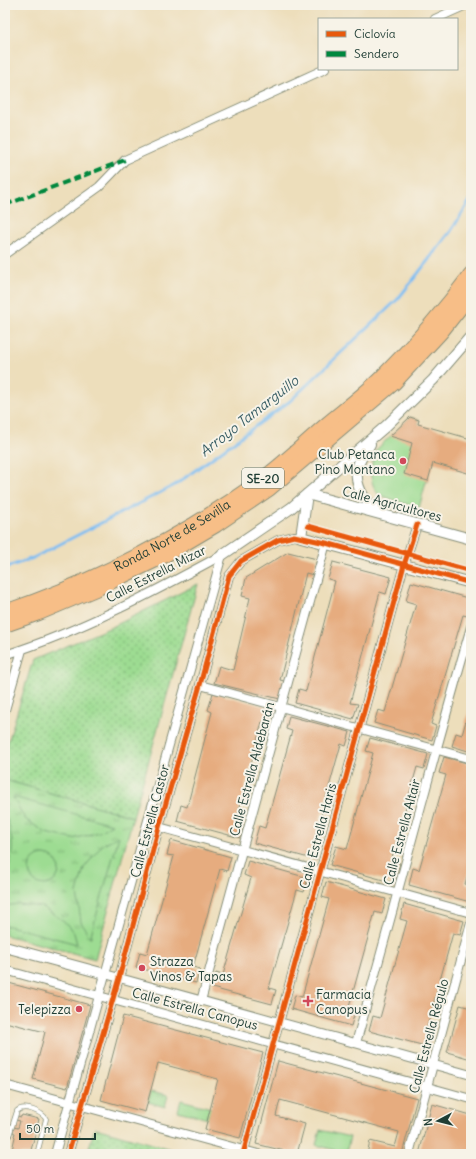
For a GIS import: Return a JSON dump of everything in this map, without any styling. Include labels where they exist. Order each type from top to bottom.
[{"type":"highway","name":"Ronda Norte de Sevilla","points":[[5,612],[96,576],[149,550],[207,516],[260,480],[381,378],[430,326],[471,274]]},
{"type":"highway","name":"Ronda Norte de Sevilla","points":[[5,625],[39,613],[98,588],[160,558],[216,525],[269,489],[394,383],[440,332],[471,294]]},
{"type":"street","points":[[437,18],[466,5]]},
{"type":"street","points":[[5,254],[99,187],[125,160],[323,70]]},
{"type":"street","points":[[389,516],[370,504],[362,493],[357,476],[357,467],[360,459],[370,444],[386,426],[433,380],[471,336]]},
{"type":"street","name":"Calle Estrella Mizar","points":[[5,655],[22,650],[96,620],[222,555],[291,508],[386,426]]},
{"type":"street","points":[[307,494],[300,537],[471,583]]},
{"type":"street","name":"Calle Agricultores","points":[[307,494],[471,539]]},
{"type":"street","name":"Calle Estrella Haris","points":[[243,1152],[404,565],[417,525]]},
{"type":"street","name":"Calle Estrella Castor","points":[[68,1154],[119,978],[159,827],[200,685],[229,576],[241,561],[278,540],[294,536],[300,537]]},
{"type":"street","name":"Calle Estrella Aldebarán","points":[[201,1001],[326,543]]},
{"type":"street","name":"Calle Estrella Castor","points":[[55,1154],[222,555]]},
{"type":"street","name":"Calle Estrella Altair","points":[[356,1044],[471,627]]},
{"type":"street","points":[[5,710],[22,650]]},
{"type":"street","points":[[200,685],[471,759]]},
{"type":"street","points":[[159,827],[471,913]]},
{"type":"street","name":"Calle Estrella Régulo","points":[[410,1154],[471,923]]},
{"type":"street","name":"Calle Estrella Canopus","points":[[5,947],[471,1075]]},
{"type":"street","name":"Calle Estrella Canopus","points":[[5,970],[471,1099]]},
{"type":"street","points":[[5,1084],[243,1152],[258,1154]]},
{"type":"lane","points":[[5,1136],[9,1136],[11,1133],[17,1112],[20,1109],[24,1108],[44,1115],[46,1119],[37,1154]]},
{"type":"green space","name":"Club Petanca Pino Montano","points":[[410,417],[419,420],[418,424],[428,481],[426,482],[419,508],[379,495],[373,485],[371,474],[372,463],[377,453],[375,451]]},
{"type":"green space","points":[[198,584],[133,817],[5,780],[5,752],[33,660],[114,626]]},
{"type":"green space","points":[[5,780],[133,817],[95,959],[5,935]]},
{"type":"green space","points":[[13,797],[112,824],[99,832],[73,839],[46,833],[25,819]]},
{"type":"green space","points":[[5,815],[10,829],[12,853],[11,860],[5,874]]},
{"type":"green space","points":[[119,836],[90,938],[81,922],[77,893],[84,868],[103,844]]},
{"type":"green space","points":[[44,855],[55,859],[59,870],[55,881],[44,885],[33,881],[29,870],[33,859]]},
{"type":"green space","points":[[18,904],[42,907],[64,921],[74,933],[77,944],[5,925],[5,906]]},
{"type":"green space","points":[[151,1091],[168,1095],[165,1107],[148,1102]]},
{"type":"green space","points":[[181,1100],[211,1108],[208,1119],[178,1111]]},
{"type":"green space","points":[[95,1128],[189,1154],[87,1154]]},
{"type":"green space","points":[[320,1130],[350,1137],[346,1153],[316,1145]]},
{"type":"building","points":[[410,417],[419,420],[418,424],[471,439],[471,474],[433,463],[428,481],[404,474],[412,443],[390,436]]},
{"type":"building","points":[[288,552],[317,559],[313,575],[306,573],[280,680],[284,681],[280,699],[214,683],[219,666],[233,670],[250,598],[242,596],[246,578]]},
{"type":"building","points":[[333,562],[391,577],[386,594],[380,592],[350,703],[358,704],[353,719],[295,703],[299,689],[306,691],[335,581],[328,579]]},
{"type":"building","points":[[411,582],[471,599],[467,616],[463,615],[431,724],[436,726],[432,740],[374,723],[378,710],[385,712],[416,604],[406,601]]},
{"type":"building","points":[[213,693],[272,708],[268,723],[262,722],[236,822],[243,824],[240,838],[177,821],[181,805],[187,807],[212,712],[208,710]]},
{"type":"building","points":[[471,703],[471,752],[452,746],[456,733],[462,735]]},
{"type":"building","points":[[289,716],[350,732],[346,746],[341,744],[314,841],[320,842],[316,860],[254,843],[259,826],[265,828],[292,731],[286,729]]},
{"type":"building","points":[[370,738],[428,754],[424,769],[417,767],[391,861],[400,863],[394,883],[330,865],[336,846],[347,849],[373,753],[366,751]]},
{"type":"building","points":[[444,757],[471,764],[471,863],[465,884],[471,886],[470,902],[409,885],[413,868],[419,870],[446,775],[439,773]]},
{"type":"building","points":[[171,840],[231,857],[227,871],[220,869],[193,967],[200,969],[196,983],[136,967],[140,952],[147,954],[174,856],[167,855]]},
{"type":"building","points":[[248,861],[308,878],[304,892],[297,890],[269,988],[276,990],[272,1004],[212,988],[216,973],[223,975],[251,878],[244,875]]},
{"type":"building","points":[[326,882],[386,899],[382,914],[375,912],[348,1010],[355,1012],[351,1026],[291,1009],[295,995],[302,997],[329,899],[322,897]]},
{"type":"building","points":[[404,904],[464,921],[460,935],[453,933],[426,1031],[433,1033],[429,1047],[369,1031],[373,1016],[380,1018],[407,921],[400,919]]},
{"type":"building","points":[[5,982],[90,1005],[67,1088],[33,1079],[45,1032],[5,1022]]},
{"type":"building","points":[[460,1005],[471,1008],[471,1059],[447,1052]]},
{"type":"building","points":[[123,1016],[263,1053],[240,1138],[205,1129],[218,1079],[158,1063],[145,1112],[101,1100]]},
{"type":"building","points":[[278,1061],[417,1098],[402,1154],[367,1154],[370,1141],[395,1147],[399,1132],[280,1100],[276,1116],[305,1124],[297,1154],[256,1144]]},
{"type":"building","points":[[432,1104],[471,1115],[471,1153],[458,1150],[457,1154],[419,1154]]},
{"type":"building","points":[[22,1115],[39,1119],[30,1154],[11,1154],[15,1137],[15,1133],[13,1132],[14,1127],[18,1128],[20,1121],[16,1120],[17,1116],[21,1117]]},
{"type":"waterway","name":"Arroyo Tamarguillo","points":[[5,568],[33,558],[175,485],[290,401],[398,299],[451,231],[471,199]]},
{"type":"marked path","points":[[5,205],[125,160]]},
{"type":"cycle path","points":[[243,1154],[404,565],[417,525]]},
{"type":"cycle path","points":[[308,526],[471,571]]},
{"type":"cycle path","points":[[68,1154],[119,978],[159,827],[200,685],[229,576],[241,561],[278,540],[294,536],[326,543],[471,583]]},
{"type":"place","name":"Club Petanca Pino Montano","points":[[403,461]]},
{"type":"place","name":"Strazza Vinos & Tapas","points":[[142,968]]},
{"type":"place","name":"Farmacia Canopus","points":[[308,1001]]},
{"type":"place","name":"Telepizza","points":[[79,1009]]}]
